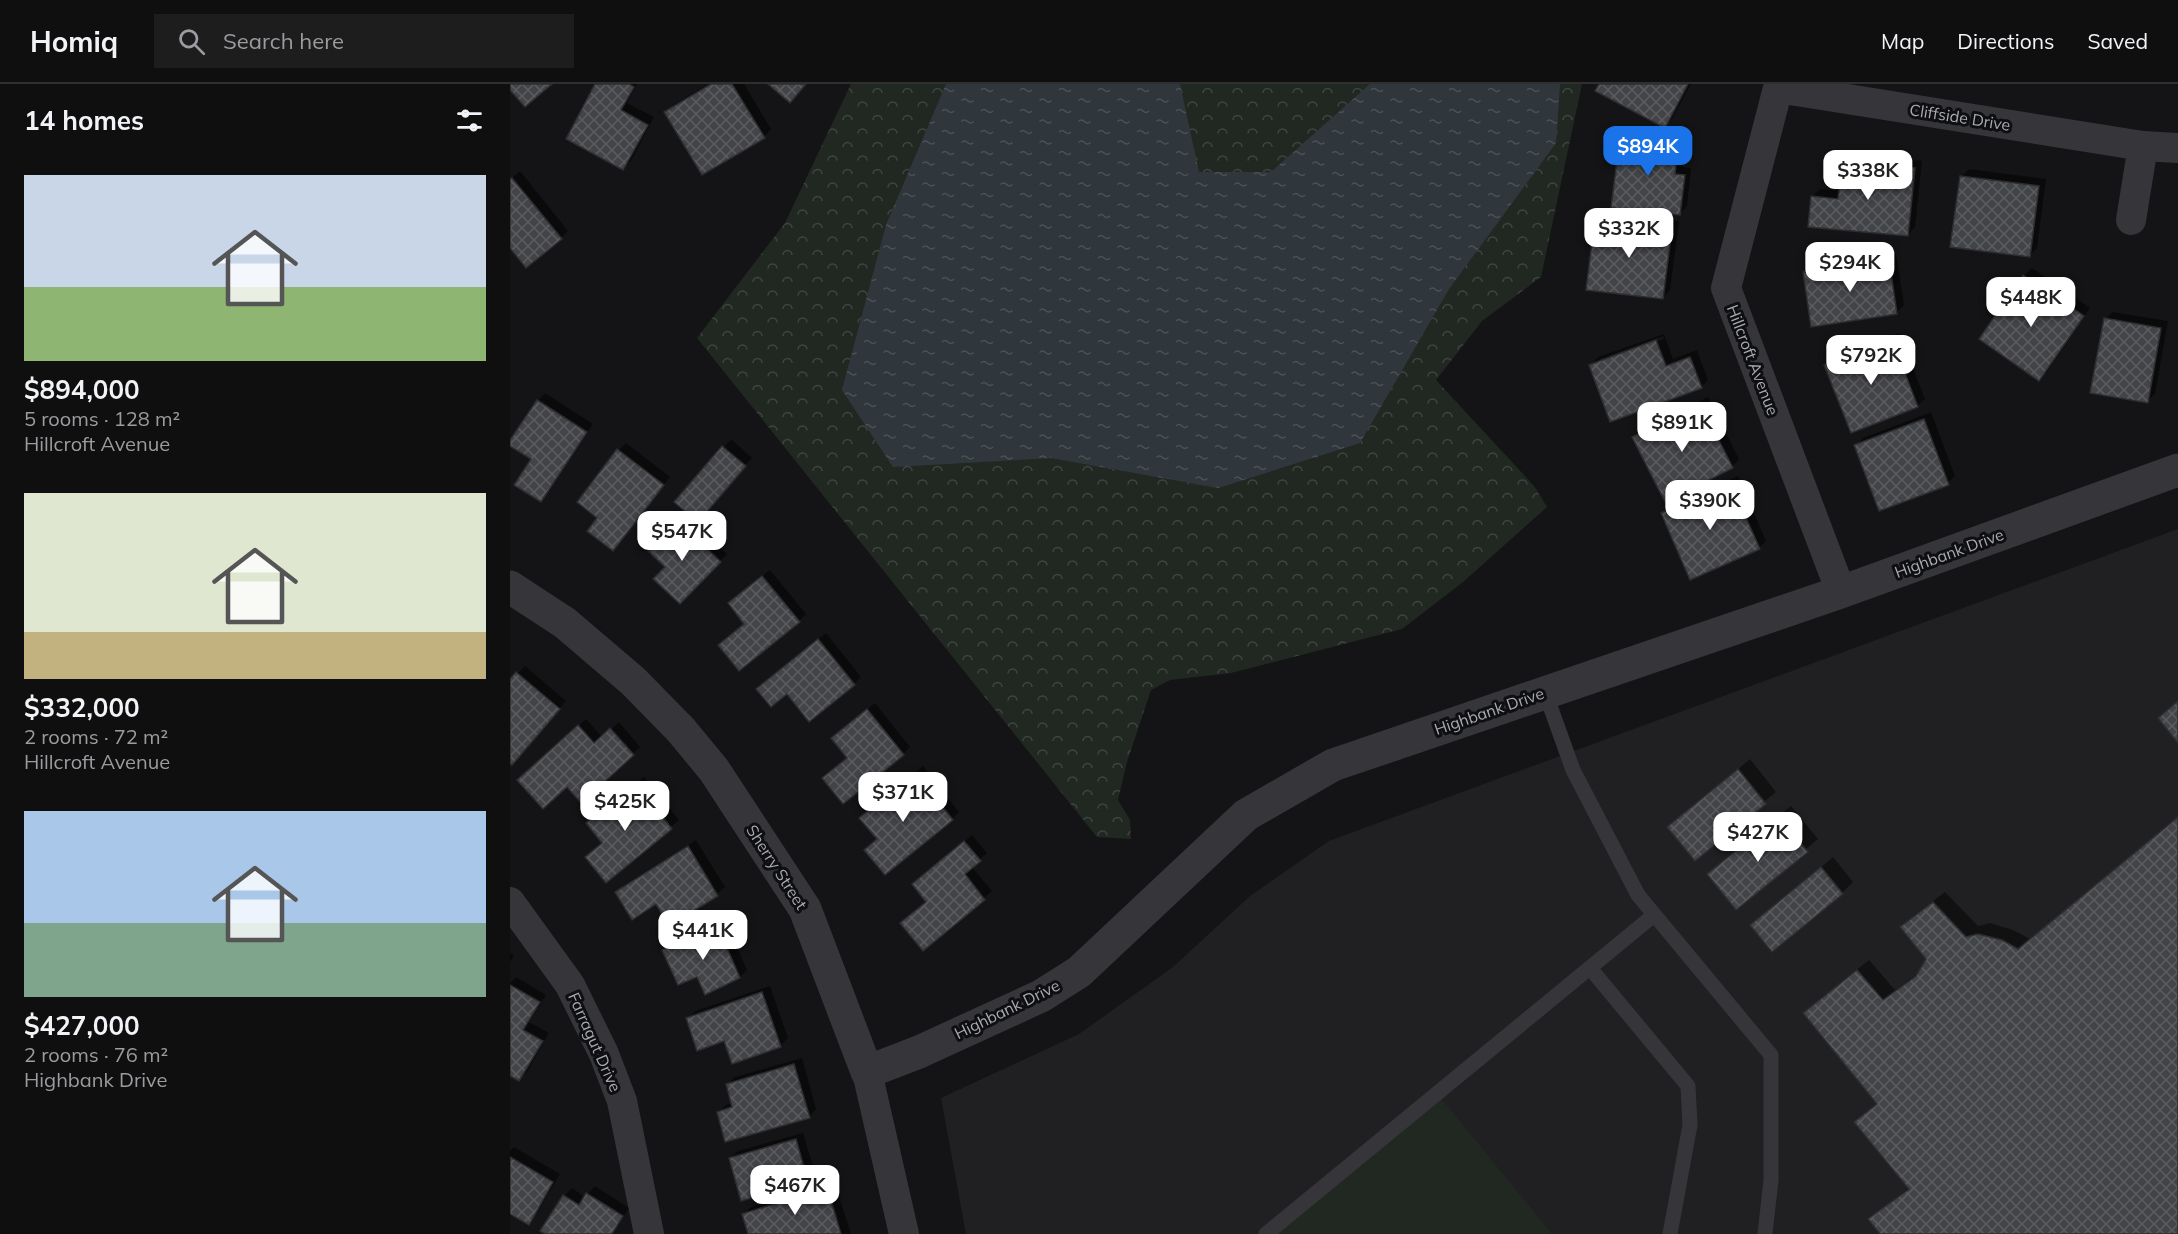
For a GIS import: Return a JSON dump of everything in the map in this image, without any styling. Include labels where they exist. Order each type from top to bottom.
[{"type":"street","name":"Cliffside Drive","points":[[1778,88],[2143,146],[2178,148]]},
{"type":"street","name":"Hillcroft Avenue","points":[[1778,88],[1726,288],[1841,592]]},
{"type":"street","points":[[2131,220],[2143,146]]},
{"type":"street","name":"Highbank Drive","points":[[867,1072],[919,1052],[1041,996],[1079,972],[1246,815],[1333,765],[1841,592],[2178,470]]},
{"type":"street","name":"Sherry Street","points":[[510,587],[565,624],[633,681],[681,730],[714,770],[805,909],[867,1072],[904,1234]]},
{"type":"street","name":"Farragut Drive","points":[[510,902],[570,985],[604,1054],[622,1101],[649,1234]]},
{"type":"lane","points":[[1545,692],[1573,770],[1638,896],[1771,1055],[1772,1180],[1765,1234]]},
{"type":"lane","points":[[1266,1234],[1654,915]]},
{"type":"lane","points":[[1590,968],[1688,1086],[1690,1125],[1670,1234]]},
{"type":"shaded area","points":[[2178,529],[2178,1234],[966,1234],[941,1098],[1079,1034],[1173,967],[1250,896],[1329,841]]},
{"type":"green space","points":[[851,84],[1582,84],[1541,277],[1482,321],[1436,380],[1534,486],[1547,507],[1463,582],[1402,629],[1231,673],[1170,680],[1151,690],[1127,762],[1118,800],[1130,820],[1131,839],[1097,837],[697,338],[785,223]]},
{"type":"green space","points":[[1441,1098],[1552,1234],[1275,1234]]},
{"type":"water","points":[[946,84],[1180,84],[1199,172],[1271,172],[1370,84],[1560,84],[1556,143],[1449,289],[1360,443],[1218,488],[1051,458],[893,467],[842,390],[886,225]]},
{"type":"building","points":[[510,84],[552,84],[525,107],[510,90]]},
{"type":"building","points":[[595,84],[629,84],[634,87],[621,110],[648,125],[623,170],[566,139]]},
{"type":"building","points":[[711,84],[732,84],[765,138],[702,175],[664,112]]},
{"type":"building","points":[[768,84],[806,84],[790,103]]},
{"type":"building","points":[[1599,84],[1688,84],[1665,128],[1595,91]]},
{"type":"building","points":[[1620,136],[1679,143],[1675,174],[1685,175],[1680,215],[1611,208]]},
{"type":"building","points":[[1842,161],[1915,168],[1908,236],[1808,227],[1811,196],[1838,199]]},
{"type":"building","points":[[1960,176],[2039,186],[2030,257],[1950,247]]},
{"type":"building","points":[[512,178],[562,239],[526,268],[510,248],[510,179]]},
{"type":"building","points":[[1595,219],[1672,228],[1663,299],[1586,290]]},
{"type":"building","points":[[1889,259],[1897,314],[1811,327],[1803,272]]},
{"type":"building","points":[[2023,275],[2084,316],[2039,381],[1979,339]]},
{"type":"building","points":[[2104,318],[2161,328],[2148,403],[2090,393]]},
{"type":"building","points":[[1892,339],[1918,407],[1851,433],[1824,365]]},
{"type":"building","points":[[1656,340],[1666,366],[1690,357],[1702,388],[1610,422],[1589,365]]},
{"type":"building","points":[[537,400],[587,432],[541,502],[514,485],[531,459],[510,446],[510,440]]},
{"type":"building","points":[[1700,403],[1733,468],[1665,502],[1632,437]]},
{"type":"building","points":[[1924,419],[1949,485],[1879,511],[1854,445]]},
{"type":"building","points":[[722,446],[746,466],[698,522],[674,502]]},
{"type":"building","points":[[617,449],[664,485],[613,551],[587,531],[597,518],[577,502]]},
{"type":"building","points":[[1730,482],[1760,549],[1690,580],[1661,513]]},
{"type":"building","points":[[678,521],[721,562],[680,604],[653,579],[665,567],[648,551]]},
{"type":"building","points":[[762,576],[800,622],[739,671],[718,645],[744,624],[728,603]]},
{"type":"building","points":[[818,639],[855,685],[809,722],[787,694],[771,707],[756,689]]},
{"type":"building","points":[[516,672],[560,709],[512,765],[510,764],[510,679]]},
{"type":"building","points":[[2178,701],[2178,743],[2158,718]]},
{"type":"building","points":[[867,709],[904,755],[843,804],[822,778],[847,758],[831,738]]},
{"type":"building","points":[[578,725],[594,743],[610,728],[634,755],[581,803],[567,787],[543,809],[517,780]]},
{"type":"building","points":[[1738,769],[1766,804],[1695,861],[1667,827]]},
{"type":"building","points":[[915,773],[953,820],[885,875],[864,850],[877,839],[859,818]]},
{"type":"building","points":[[636,783],[672,829],[606,883],[585,857],[602,843],[586,823]]},
{"type":"building","points":[[1779,816],[1808,852],[1736,910],[1707,874]]},
{"type":"building","points":[[2178,817],[2178,1234],[1880,1234],[1868,1219],[1909,1189],[1854,1122],[1877,1104],[1803,1013],[1857,970],[1883,1000],[1916,976],[1926,959],[1900,927],[1933,902],[1966,937],[1978,934],[2002,940],[2018,949]]},
{"type":"building","points":[[964,841],[981,861],[965,874],[985,900],[923,951],[900,923],[926,902],[912,884]]},
{"type":"building","points":[[688,846],[718,896],[669,926],[656,904],[632,920],[615,892]]},
{"type":"building","points":[[1821,867],[1843,894],[1772,952],[1750,925]]},
{"type":"building","points":[[717,925],[740,978],[705,995],[697,977],[678,985],[662,950]]},
{"type":"building","points":[[510,985],[540,1002],[523,1030],[543,1041],[519,1081],[510,1076]]},
{"type":"building","points":[[762,992],[781,1047],[732,1064],[724,1041],[697,1051],[686,1018]]},
{"type":"building","points":[[794,1064],[810,1118],[725,1142],[717,1112],[732,1107],[726,1084]]},
{"type":"building","points":[[796,1139],[808,1182],[741,1201],[729,1158]]},
{"type":"building","points":[[510,1157],[553,1182],[529,1225],[510,1214]]},
{"type":"building","points":[[827,1187],[841,1234],[748,1234],[742,1214]]},
{"type":"building","points":[[586,1193],[623,1216],[612,1234],[545,1234],[540,1231],[563,1195],[579,1205]]}]
